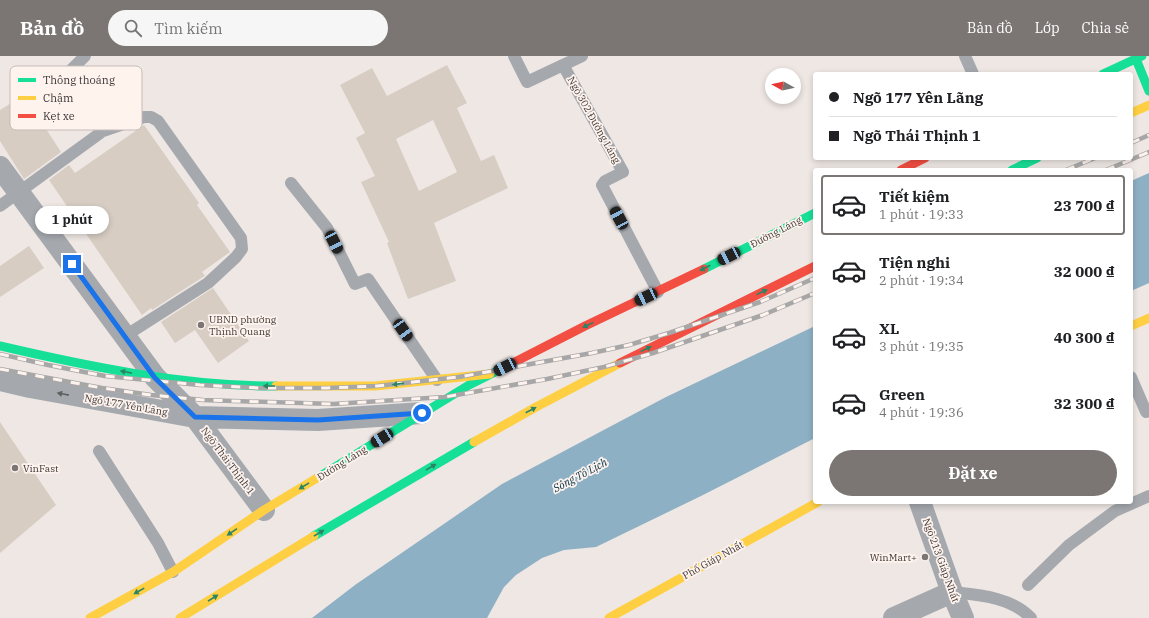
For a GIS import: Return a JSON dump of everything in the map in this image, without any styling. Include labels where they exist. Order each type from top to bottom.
[{"type":"main road","points":[[1108,72],[1139,58],[1149,91]]},
{"type":"main road","points":[[1133,112],[1149,105]]},
{"type":"main road","points":[[905,168],[921,160]]},
{"type":"main road","points":[[1016,168],[1033,160]]},
{"type":"main road","name":"Đường Láng","points":[[90,618],[173,572],[264,510],[422,413],[492,373],[813,214]]},
{"type":"main road","points":[[180,618],[286,553],[496,429],[628,358],[813,267]]},
{"type":"main road","points":[[1133,325],[1149,318]]},
{"type":"main road","points":[[0,346],[155,378],[245,386],[375,386],[492,373]]},
{"type":"main road","name":"Phố Giáp Nhất","points":[[609,618],[814,504]]},
{"type":"street","name":"Ngõ Thái Thịnh 1","points":[[0,167],[155,378],[195,417],[264,510]]},
{"type":"street","name":"Ngõ 177 Yên Lãng","points":[[0,380],[52,392],[195,417],[318,420],[422,413]]},
{"type":"street","name":"Ngõ 213 Giáp Nhất","points":[[921,504],[952,592],[963,618]]},
{"type":"street","points":[[894,618],[952,592]]},
{"type":"lane","points":[[75,66],[85,56]]},
{"type":"lane","name":"Ngõ 302 Đường Láng","points":[[514,56],[527,82],[563,65],[623,172],[605,181],[602,185],[658,292]]},
{"type":"lane","points":[[563,65],[582,56]]},
{"type":"lane","points":[[965,56],[972,72]]},
{"type":"lane","points":[[125,336],[208,283],[236,257],[242,249],[241,238],[158,121],[151,117],[142,118]]},
{"type":"lane","points":[[0,206],[106,130]]},
{"type":"lane","points":[[292,183],[327,228],[355,284],[368,279],[437,380]]},
{"type":"lane","points":[[1133,381],[1148,411]]},
{"type":"lane","points":[[99,451],[158,543],[173,572]]},
{"type":"lane","points":[[1133,503],[1149,496]]},
{"type":"lane","points":[[1028,585],[1069,545],[1115,511],[1131,504]]},
{"type":"lane","points":[[952,592],[995,598],[1023,610],[1031,618]]},
{"type":"water","points":[[1149,173],[1149,283],[1133,290],[1133,180]]},
{"type":"water","name":"Sông Tô Lịch","points":[[813,327],[813,439],[596,547],[564,550],[542,558],[516,575],[504,587],[487,618],[312,618],[355,585],[502,484],[666,397]]},
{"type":"building","points":[[447,65],[467,103],[457,108],[481,161],[494,155],[508,188],[434,223],[456,281],[408,299],[387,243],[389,242],[361,182],[375,176],[356,138],[365,133],[340,85],[372,68],[387,96]],"holes":[[[433,120],[457,172],[419,191],[396,139]]]},
{"type":"building","points":[[10,104],[10,130],[47,130],[61,152],[24,179],[0,141],[0,110]]},
{"type":"building","points":[[144,125],[199,203],[197,205],[230,252],[202,272],[205,276],[152,310],[151,308],[142,315],[49,180],[69,165],[75,173],[137,130],[142,130],[142,126]]},
{"type":"building","points":[[29,246],[44,268],[0,297],[0,266]]},
{"type":"building","name":"UBND phường Thịnh Quang","points":[[213,288],[249,341],[218,363],[195,330],[175,343],[161,322]]},
{"type":"building","name":"VinFast","points":[[0,422],[56,505],[0,553]]},
{"type":"railway","points":[[1133,142],[1149,135]]},
{"type":"railway","points":[[1133,159],[1149,152]]},
{"type":"railway","points":[[1071,168],[1090,160]]},
{"type":"railway","points":[[1111,168],[1130,160]]},
{"type":"railway","points":[[0,354],[105,376],[200,385],[259,388],[377,386],[459,377],[629,345],[760,302],[813,279]]},
{"type":"railway","points":[[0,369],[102,388],[203,400],[333,404],[445,397],[547,379],[604,367],[653,353],[763,315],[813,294]]},
{"type":"traffic: fast","points":[[1107,72],[1142,56]]},
{"type":"traffic: fast","points":[[1136,59],[1149,91]]},
{"type":"traffic: fast","points":[[1016,168],[1033,160]]},
{"type":"traffic: fast","points":[[704,269],[813,214]]},
{"type":"traffic: fast","points":[[0,346],[137,374],[206,383],[276,386]]},
{"type":"traffic: fast","points":[[317,478],[469,385],[503,368]]},
{"type":"traffic: fast","points":[[314,536],[474,442]]},
{"type":"traffic: slow","points":[[1133,112],[1149,105]]},
{"type":"traffic: slow","points":[[1133,325],[1149,318]]},
{"type":"traffic: slow","points":[[474,442],[536,407],[620,363]]},
{"type":"traffic: slow","points":[[276,386],[375,386],[490,374]]},
{"type":"traffic: slow","points":[[90,618],[173,572],[264,510],[317,478]]},
{"type":"traffic: slow","points":[[609,618],[814,504]]},
{"type":"traffic: slow","points":[[180,618],[314,536]]},
{"type":"traffic: jam","points":[[905,168],[921,160]]},
{"type":"traffic: jam","points":[[620,363],[813,267]]},
{"type":"traffic: jam","points":[[503,368],[585,326],[704,269]]},
{"type":"place","name":"UBND phường Thịnh Quang","points":[[201,325]]},
{"type":"place","name":"VinFast","points":[[15,468]]},
{"type":"place","name":"WinMart+","points":[[925,557]]},
{"type":"route","points":[[72,264],[155,378],[195,417],[318,420],[422,413]]}]
